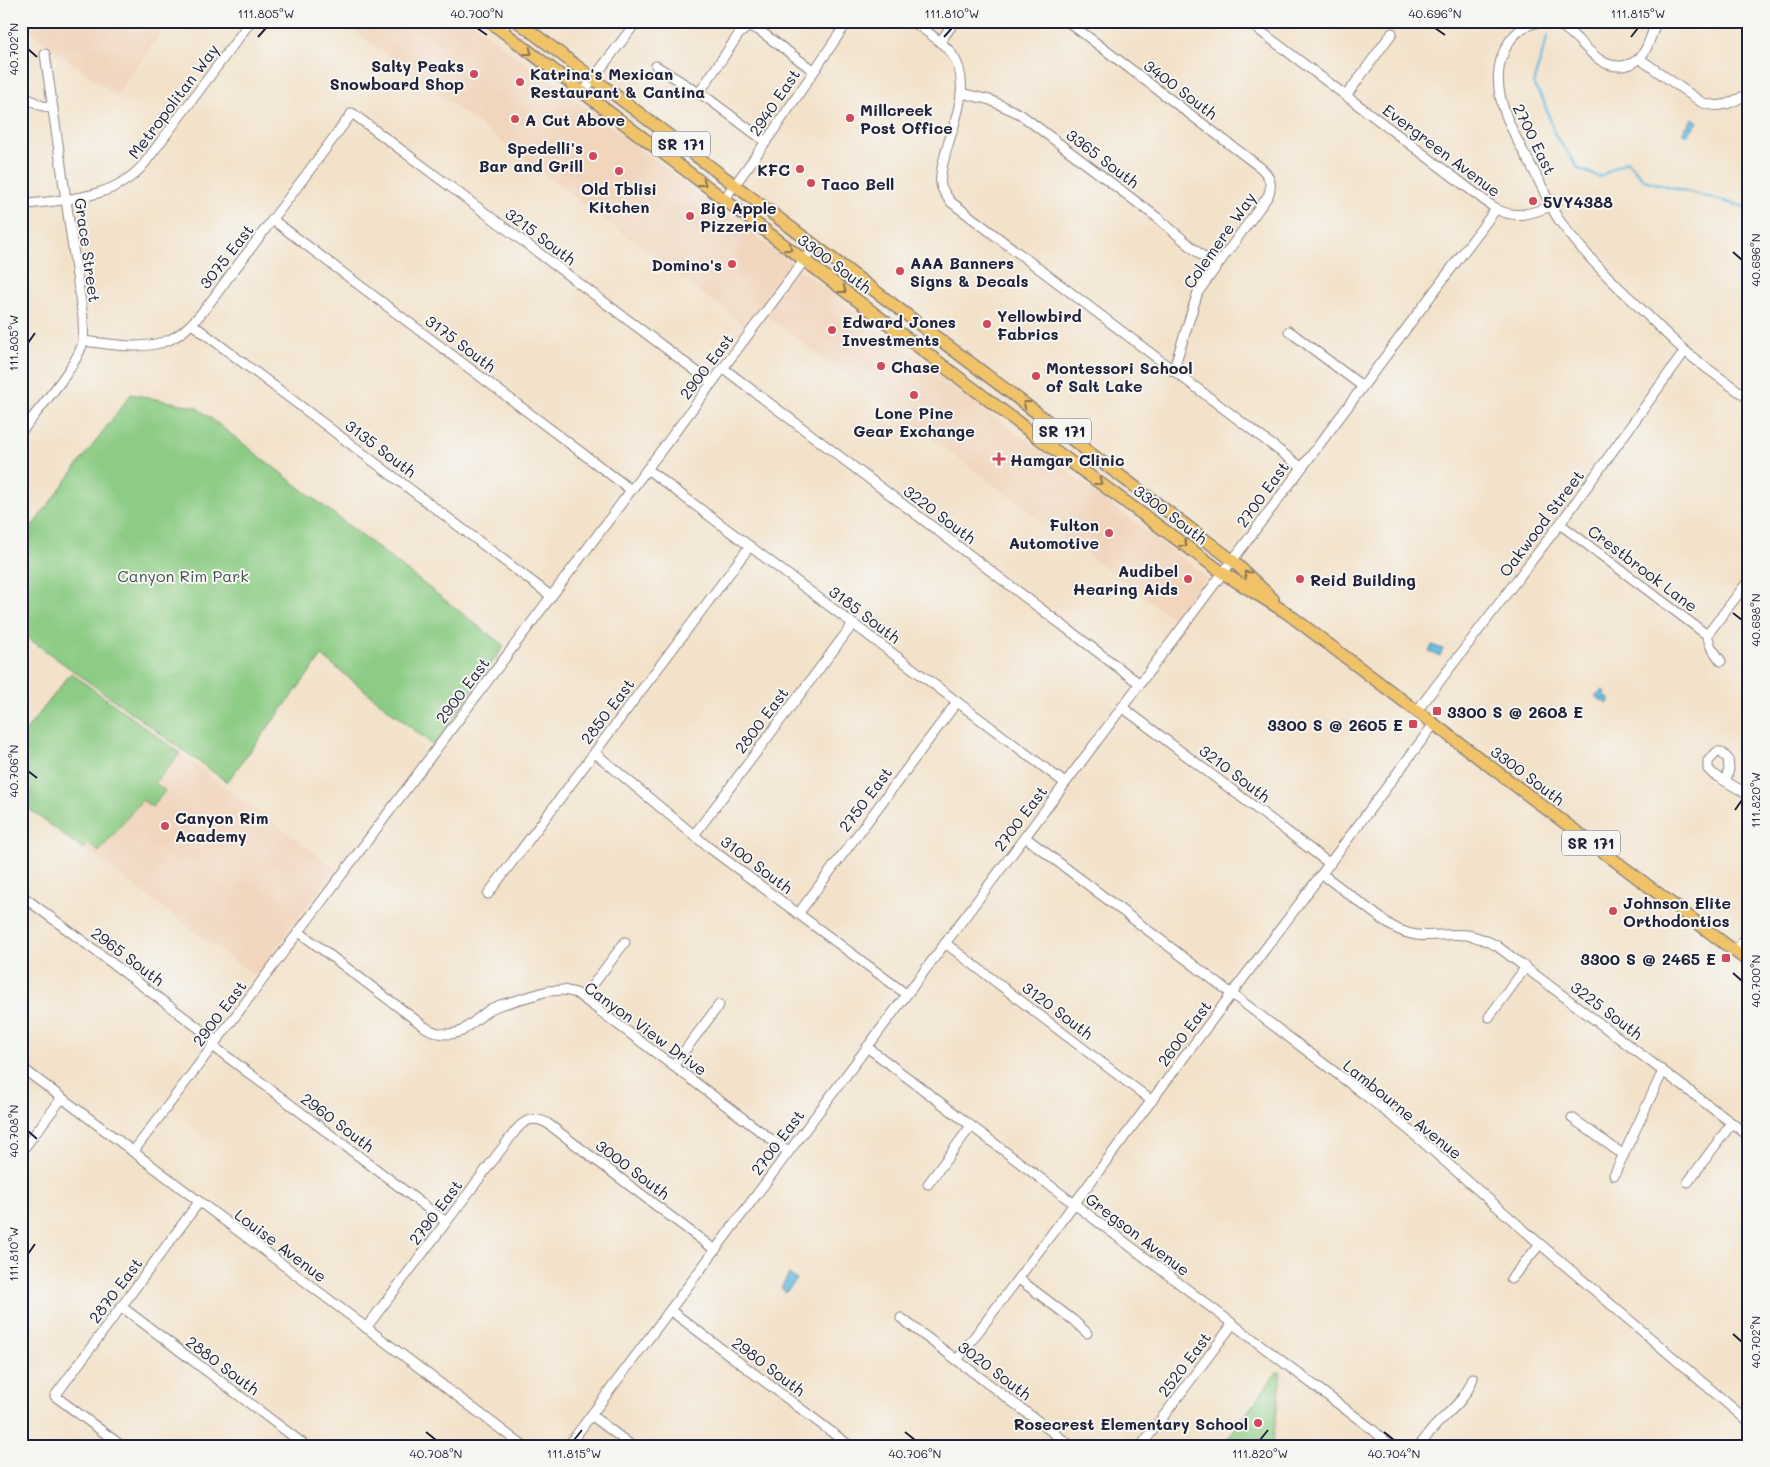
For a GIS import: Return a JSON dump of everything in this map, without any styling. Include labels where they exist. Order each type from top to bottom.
[{"type":"main road","name":"3300 South","points":[[488,21],[504,26],[583,92],[1049,446],[1222,573],[1287,613],[1749,962]]},
{"type":"main road","name":"3300 South","points":[[517,21],[1232,560],[1287,613]]},
{"type":"street","name":"Metropolitan Way","points":[[21,205],[106,191],[124,182],[138,171],[251,21]]},
{"type":"street","points":[[583,92],[637,21]]},
{"type":"street","name":"2940 East","points":[[724,199],[766,142],[848,21]]},
{"type":"street","points":[[912,21],[940,42],[951,53],[959,67],[962,80],[961,93],[943,164],[941,183],[946,196],[956,206],[1300,467]]},
{"type":"street","points":[[940,42],[955,21]]},
{"type":"street","name":"3400 South","points":[[1067,21],[1261,168],[1270,178],[1271,184]]},
{"type":"street","name":"Evergreen Avenue","points":[[1247,21],[1496,209],[1505,214],[1526,215],[1551,206]]},
{"type":"street","points":[[1656,21],[1650,40],[1640,59],[1701,102],[1712,107],[1721,106],[1749,93]]},
{"type":"street","name":"2700 East","points":[[1551,206],[1505,116],[1500,99],[1501,61],[1509,42],[1527,25],[1540,22],[1558,23],[1569,30],[1597,58],[1607,64],[1626,66],[1640,59]]},
{"type":"street","points":[[699,93],[739,34],[748,27],[760,31],[814,71]]},
{"type":"street","points":[[1346,96],[1392,33]]},
{"type":"street","name":"Grace Street","points":[[21,432],[73,362],[83,341],[83,318],[45,54]]},
{"type":"street","points":[[656,66],[699,93],[766,142]]},
{"type":"street","name":"3365 South","points":[[961,93],[990,100],[1020,114],[1159,219],[1215,267]]},
{"type":"street","points":[[21,95],[40,105],[53,109]]},
{"type":"street","name":"3075 East","points":[[83,341],[122,346],[150,345],[170,339],[192,324],[273,220],[352,113]]},
{"type":"street","name":"3215 South","points":[[352,113],[712,383]]},
{"type":"street","name":"Colemere Way","points":[[1173,371],[1195,298],[1204,281],[1268,196],[1271,184]]},
{"type":"street","points":[[1551,206],[1558,219],[1595,264],[1685,351],[1749,399]]},
{"type":"street","name":"2700 East","points":[[568,1446],[1140,684],[1300,467],[1496,209]]},
{"type":"street","name":"3175 South","points":[[273,220],[631,490]]},
{"type":"street","name":"2900 East","points":[[133,1152],[815,246]]},
{"type":"street","name":"3135 South","points":[[192,324],[552,596]]},
{"type":"street","points":[[1289,331],[1362,386]]},
{"type":"street","name":"Oakwood Street","points":[[1417,711],[1560,524],[1646,408],[1685,351]]},
{"type":"street","name":"3220 South","points":[[723,368],[1140,684]]},
{"type":"street","name":"3185 South","points":[[647,469],[1065,784]]},
{"type":"street","name":"Crestbrook Lane","points":[[1560,524],[1708,635],[1711,647],[1721,661]]},
{"type":"street","name":"2850 East","points":[[488,894],[750,546]]},
{"type":"street","points":[[1708,635],[1749,580]]},
{"type":"street","name":"2800 East","points":[[694,835],[852,624]]},
{"type":"street","name":"2750 East","points":[[798,914],[957,702]]},
{"type":"street","name":"3210 South","points":[[1122,707],[1330,864]]},
{"type":"street","name":"2600 East","points":[[957,1360],[1434,724]]},
{"type":"street","name":"3100 South","points":[[595,753],[694,835],[906,994]]},
{"type":"street","points":[[1726,780],[1749,795]]},
{"type":"street","name":"Lambourne Avenue","points":[[1025,836],[1365,1094],[1749,1422]]},
{"type":"street","name":"3225 South","points":[[1322,874],[1396,928],[1409,934],[1436,937],[1465,935],[1482,938],[1497,946],[1749,1136]]},
{"type":"street","name":"2965 South","points":[[21,894],[214,1044]]},
{"type":"street","name":"Canyon View Drive","points":[[299,932],[425,1027],[437,1033],[450,1035],[456,1033],[469,1027],[496,1006],[541,992],[564,990],[576,993],[788,1152]]},
{"type":"street","points":[[1735,952],[1749,934]]},
{"type":"street","points":[[583,998],[625,942]]},
{"type":"street","name":"3120 South","points":[[945,943],[1152,1101]]},
{"type":"street","points":[[1489,1017],[1526,967]]},
{"type":"street","points":[[673,1066],[719,1005]]},
{"type":"street","name":"2960 South","points":[[214,1044],[446,1222]]},
{"type":"street","name":"Gregson Avenue","points":[[867,1047],[1373,1430],[1391,1446]]},
{"type":"street","name":"Louise Avenue","points":[[21,1068],[523,1446]]},
{"type":"street","points":[[1614,1175],[1663,1071]]},
{"type":"street","points":[[21,1152],[62,1098]]},
{"type":"street","points":[[1572,1118],[1624,1154]]},
{"type":"street","name":"2790 East","points":[[366,1328],[519,1126],[530,1119]]},
{"type":"street","name":"3000 South","points":[[530,1119],[539,1119],[547,1123],[715,1250]]},
{"type":"street","points":[[1688,1182],[1732,1123]]},
{"type":"street","points":[[928,1184],[972,1126]]},
{"type":"street","name":"2870 East","points":[[122,1446],[55,1396],[199,1202]]},
{"type":"street","points":[[1510,1279],[1540,1244]]},
{"type":"street","points":[[1019,1279],[1087,1333]]},
{"type":"street","name":"2880 South","points":[[122,1307],[306,1446]]},
{"type":"street","name":"2980 South","points":[[670,1310],[850,1446]]},
{"type":"street","name":"3020 South","points":[[901,1318],[1070,1446]]},
{"type":"street","name":"2520 East","points":[[1141,1446],[1232,1325]]},
{"type":"street","points":[[1419,1446],[1435,1426],[1463,1398],[1469,1390],[1473,1378]]},
{"type":"street","points":[[591,1414],[632,1446]]},
{"type":"shaded area","points":[[21,21],[169,21],[116,96],[21,25]]},
{"type":"shaded area","points":[[342,21],[470,21],[1207,577],[1174,619],[760,311],[747,327]]},
{"type":"shaded area","points":[[815,21],[841,21],[832,34]]},
{"type":"shaded area","name":"Canyon Rim Academy","points":[[71,673],[336,869],[255,976],[21,802],[21,737]]},
{"type":"shaded area","name":"Rosecrest Elementary School","points":[[1278,1370],[1287,1377],[1281,1400],[1276,1446],[1221,1446]]},
{"type":"green space","name":"Canyon Rim Park","points":[[131,394],[196,407],[504,646],[434,746],[322,656],[227,782],[21,633],[21,541]]},
{"type":"green space","points":[[71,673],[180,753],[155,783],[165,791],[152,807],[142,800],[99,852],[88,844],[84,849],[80,847],[21,803],[21,737]]},
{"type":"green space","name":"Rosecrest Elementary School","points":[[1278,1371],[1281,1373],[1280,1389],[1272,1446],[1222,1446]]},
{"type":"water","points":[[1693,118],[1698,122],[1687,136],[1682,132]]},
{"type":"water","points":[[1432,645],[1443,649],[1440,656],[1429,652]]},
{"type":"water","points":[[1601,690],[1604,691],[1605,696],[1610,700],[1607,704],[1595,696]]},
{"type":"water","points":[[789,1274],[797,1280],[786,1292],[781,1288]]},
{"type":"waterway","points":[[1548,35],[1534,86],[1543,99],[1555,135],[1579,169],[1599,177],[1627,161],[1644,180],[1749,208]]},
{"type":"place","name":"Salty Peaks Snowboard Shop","points":[[474,74]]},
{"type":"place","name":"Katrina's Mexican Restaurant & Cantina","points":[[520,82]]},
{"type":"place","name":"Millcreek Post Office","points":[[850,118]]},
{"type":"place","name":"A Cut Above","points":[[515,119]]},
{"type":"place","name":"Spedelli's Bar and Grill","points":[[593,156]]},
{"type":"place","name":"KFC","points":[[800,169]]},
{"type":"place","name":"Old Tblisi Kitchen","points":[[619,171]]},
{"type":"place","name":"Taco Bell","points":[[811,183]]},
{"type":"place","name":"5VY4388","points":[[1533,201]]},
{"type":"place","name":"Big Apple Pizzeria","points":[[690,216]]},
{"type":"place","name":"Domino's","points":[[732,264]]},
{"type":"place","name":"AAA Banners Signs & Decals","points":[[900,271]]},
{"type":"place","name":"Yellowbird Fabrics","points":[[987,324]]},
{"type":"place","name":"Edward Jones Investments","points":[[832,330]]},
{"type":"place","name":"Chase","points":[[881,366]]},
{"type":"place","name":"Montessori School of Salt Lake","points":[[1036,376]]},
{"type":"place","name":"Lone Pine Gear Exchange","points":[[914,395]]},
{"type":"place","name":"Hamgar Clinic","points":[[999,459]]},
{"type":"place","name":"Fulton Automotive","points":[[1109,533]]},
{"type":"place","name":"Audibel Hearing Aids","points":[[1188,579]]},
{"type":"place","name":"Reid Building","points":[[1300,579]]},
{"type":"place","name":"3300 S @ 2608 E","points":[[1437,711]]},
{"type":"place","name":"3300 S @ 2605 E","points":[[1413,724]]},
{"type":"place","name":"Canyon Rim Academy","points":[[165,826]]},
{"type":"place","name":"Johnson Elite Orthodontics","points":[[1613,911]]},
{"type":"place","name":"3300 S @ 2465 E","points":[[1726,958]]},
{"type":"place","name":"Rosecrest Elementary School","points":[[1258,1423]]}]
